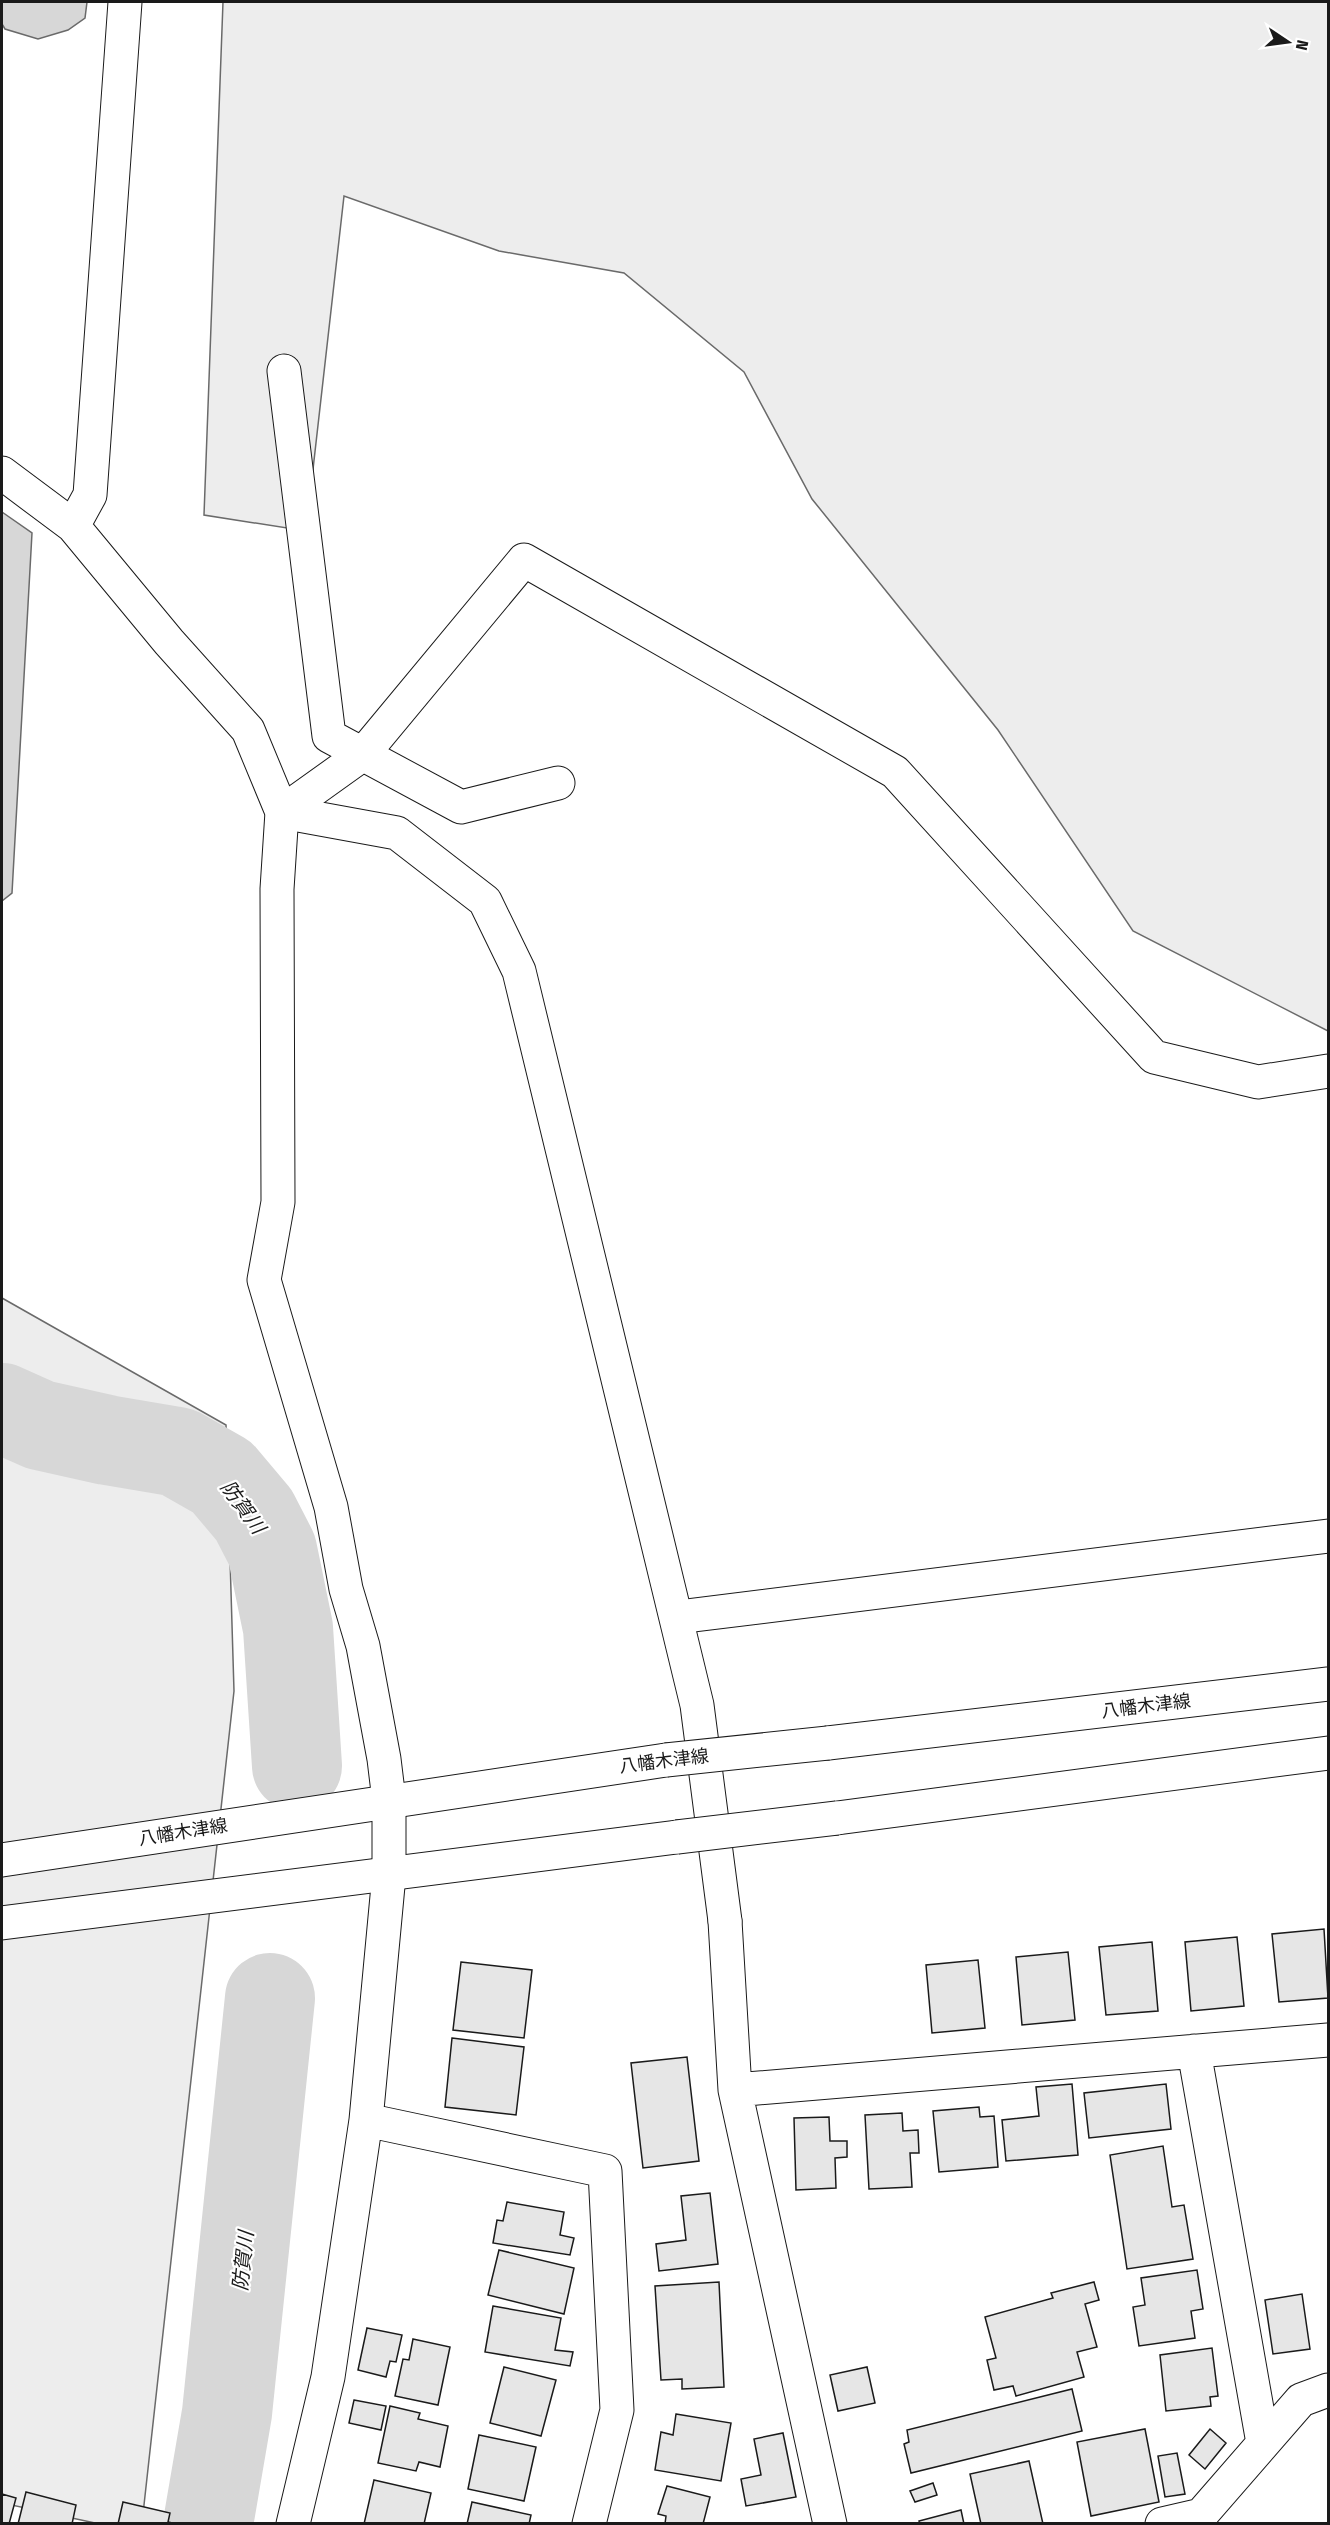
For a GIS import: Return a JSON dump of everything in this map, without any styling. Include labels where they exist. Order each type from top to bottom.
[{"type":"street","points":[[73,526],[90,495],[125,2]]},
{"type":"street","points":[[284,370],[329,736],[461,807],[558,783]]},
{"type":"street","points":[[2,473],[73,526],[169,642],[248,730],[282,812],[277,889],[278,1202],[264,1280],[331,1507],[346,1589],[363,1646],[384,1759],[389,1800],[389,1875],[366,2120],[328,2377],[293,2523]]},
{"type":"street","points":[[282,812],[363,754],[524,560],[895,772],[1154,1057],[1258,1082],[1329,1071]]},
{"type":"street","points":[[282,812],[397,833],[485,901],[519,970],[678,1617],[697,1705],[725,1921],[735,2090],[830,2523]]},
{"type":"street","points":[[678,1617],[1329,1536]]},
{"type":"street","name":"八幡木津線","points":[[2,1860],[666,1760],[1329,1684]]},
{"type":"street","points":[[2,1923],[837,1818],[1329,1753]]},
{"type":"street","points":[[735,2090],[1329,2040]]},
{"type":"street","points":[[1194,2051],[1263,2443]]},
{"type":"street","points":[[366,2120],[605,2171],[617,2410],[589,2523]]},
{"type":"street","points":[[1162,2523],[1201,2515],[1214,2515],[1263,2443],[1301,2400],[1329,2390]]},
{"type":"shaded area","points":[[2,2],[87,2],[85,18],[68,30],[38,39],[5,29],[2,24]]},
{"type":"shaded area","points":[[223,2],[1328,2],[1328,1031],[1133,931],[998,730],[812,499],[744,372],[624,273],[499,251],[344,196],[306,531],[204,515]]},
{"type":"shaded area","points":[[2,512],[32,533],[12,893],[2,901]]},
{"type":"shaded area","points":[[2,1298],[226,1425],[234,1691],[142,2523],[95,2523],[2,2503]]},
{"type":"building","points":[[1324,1929],[1328,1998],[1279,2002],[1272,1934]]},
{"type":"building","points":[[1237,1937],[1244,2006],[1191,2011],[1185,1942]]},
{"type":"building","points":[[1152,1942],[1158,2011],[1106,2015],[1099,1947]]},
{"type":"building","points":[[1068,1952],[1075,2020],[1022,2025],[1016,1957]]},
{"type":"building","points":[[978,1960],[985,2028],[932,2033],[926,1965]]},
{"type":"building","points":[[461,1962],[532,1970],[524,2038],[453,2030]]},
{"type":"building","points":[[452,2038],[524,2047],[516,2115],[445,2107]]},
{"type":"building","points":[[687,2057],[699,2161],[643,2168],[631,2063]]},
{"type":"building","points":[[1072,2084],[1078,2155],[1006,2161],[1002,2120],[1039,2116],[1036,2087]]},
{"type":"building","points":[[1166,2084],[1171,2129],[1089,2138],[1084,2093]]},
{"type":"building","points":[[979,2107],[980,2117],[994,2116],[998,2167],[939,2172],[933,2111]]},
{"type":"building","points":[[902,2113],[903,2131],[918,2130],[919,2153],[910,2153],[912,2187],[869,2189],[865,2115]]},
{"type":"building","points":[[829,2117],[830,2141],[847,2141],[847,2157],[835,2158],[836,2188],[796,2190],[794,2118]]},
{"type":"building","points":[[1163,2146],[1172,2207],[1184,2205],[1193,2259],[1127,2269],[1110,2155]]},
{"type":"building","points":[[710,2193],[718,2264],[659,2271],[656,2244],[686,2240],[681,2196]]},
{"type":"building","points":[[507,2202],[564,2212],[560,2235],[574,2238],[570,2255],[493,2243],[497,2220],[503,2221]]},
{"type":"building","points":[[499,2250],[574,2268],[564,2314],[488,2295]]},
{"type":"building","points":[[1197,2270],[1203,2309],[1191,2311],[1195,2338],[1139,2346],[1133,2307],[1145,2305],[1141,2278]]},
{"type":"building","points":[[719,2282],[724,2387],[682,2389],[682,2379],[661,2380],[655,2286]]},
{"type":"building","points":[[1094,2282],[1099,2300],[1085,2304],[1097,2347],[1077,2352],[1084,2377],[1016,2396],[1013,2386],[994,2390],[987,2360],[996,2358],[985,2317],[1053,2298],[1051,2293]]},
{"type":"building","points":[[1302,2294],[1310,2349],[1273,2354],[1265,2300]]},
{"type":"building","points":[[493,2306],[561,2318],[555,2350],[573,2352],[570,2366],[485,2352]]},
{"type":"building","points":[[367,2328],[402,2335],[396,2362],[390,2361],[386,2377],[358,2370]]},
{"type":"building","points":[[413,2339],[450,2347],[438,2405],[395,2396],[403,2359],[409,2360]]},
{"type":"building","points":[[1212,2348],[1218,2396],[1210,2397],[1211,2406],[1166,2411],[1160,2355]]},
{"type":"building","points":[[504,2367],[556,2380],[541,2436],[490,2423]]},
{"type":"building","points":[[867,2367],[875,2403],[838,2411],[830,2375]]},
{"type":"building","points":[[1072,2389],[1082,2431],[911,2473],[904,2444],[909,2442],[907,2430]]},
{"type":"building","points":[[354,2400],[386,2406],[381,2430],[349,2423]]},
{"type":"building","points":[[390,2406],[420,2413],[418,2419],[448,2426],[440,2467],[419,2462],[416,2471],[378,2463]]},
{"type":"building","points":[[676,2414],[731,2423],[721,2481],[655,2470],[661,2432],[673,2435]]},
{"type":"building","points":[[1145,2429],[1159,2502],[1091,2516],[1077,2442]]},
{"type":"building","points":[[1210,2429],[1226,2443],[1205,2469],[1189,2455]]},
{"type":"building","points":[[783,2433],[796,2497],[746,2506],[741,2479],[761,2475],[754,2439]]},
{"type":"building","points":[[479,2435],[536,2447],[524,2501],[468,2489]]},
{"type":"building","points":[[1177,2453],[1185,2494],[1165,2497],[1158,2456]]},
{"type":"building","points":[[1029,2461],[1043,2524],[981,2524],[970,2474]]},
{"type":"building","points":[[374,2480],[431,2493],[424,2524],[364,2524]]},
{"type":"building","points":[[933,2483],[937,2495],[915,2502],[910,2491]]},
{"type":"building","points":[[667,2486],[710,2497],[703,2524],[665,2524],[666,2516],[658,2514]]},
{"type":"building","points":[[26,2492],[76,2505],[72,2524],[18,2524]]},
{"type":"building","points":[[2,2494],[16,2498],[9,2524],[2,2524]]},
{"type":"building","points":[[123,2502],[170,2513],[168,2522],[177,2524],[118,2524]]},
{"type":"building","points":[[472,2502],[531,2515],[529,2524],[467,2524]]},
{"type":"building","points":[[961,2510],[964,2524],[920,2524],[919,2521]]},
{"type":"waterway","name":"防賀川","points":[[2,1408],[40,1425],[107,1440],[178,1452],[222,1477],[254,1515],[272,1550],[288,1628],[297,1766]]},
{"type":"waterway","name":"防賀川","points":[[208,2524],[227,2413],[270,1998]]}]
